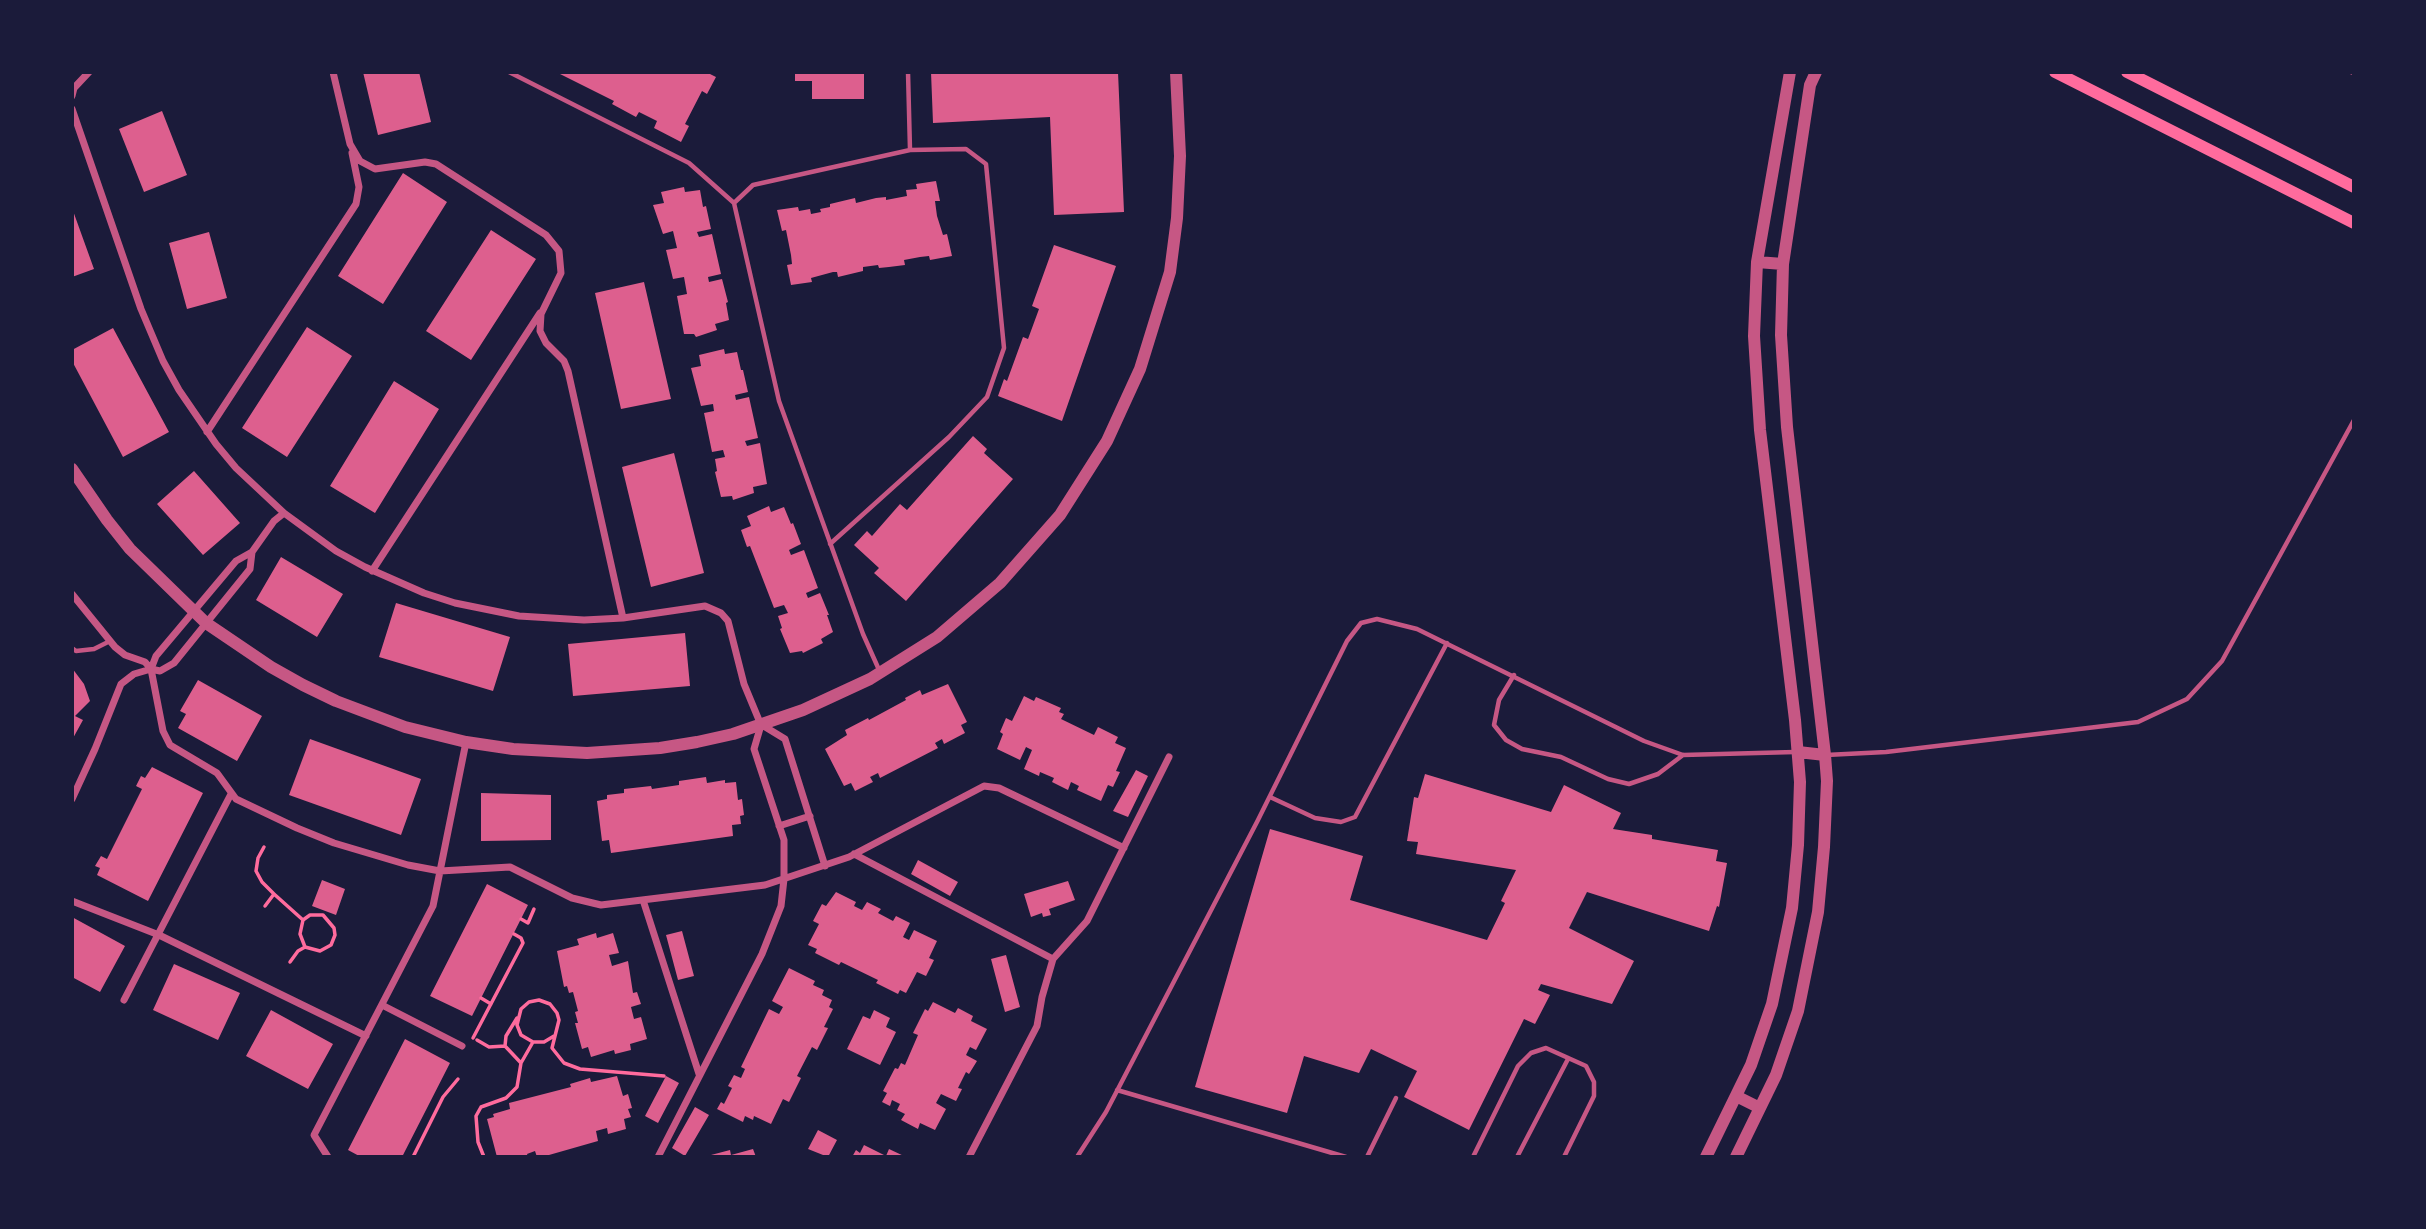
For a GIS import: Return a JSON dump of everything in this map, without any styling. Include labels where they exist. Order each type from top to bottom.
[{"type":"main road","points":[[2054,72],[2354,223]]},
{"type":"main road","points":[[2127,72],[2354,187]]},
{"type":"street","points":[[72,96],[74,88],[89,72]]},
{"type":"street","points":[[207,432],[356,204],[359,187],[333,72]]},
{"type":"street","points":[[72,469],[130,549],[206,623],[271,667],[337,701],[405,727],[466,742],[550,752],[624,751],[697,742],[761,725],[814,705],[880,673],[937,637],[1000,583],[1060,515],[1086,476],[1123,411],[1140,369],[1170,272],[1177,218],[1180,156],[1175,72]]},
{"type":"street","points":[[1706,1157],[1751,1065],[1772,1004],[1792,908],[1798,845],[1798,752],[1760,430],[1754,336],[1757,262],[1790,72]]},
{"type":"street","points":[[1736,1157],[1776,1075],[1798,1011],[1816,923],[1824,847],[1827,781],[1825,755],[1787,427],[1781,335],[1783,264],[1810,85],[1816,72]]},
{"type":"street","points":[[72,112],[150,331],[179,390],[207,432],[236,468],[284,513],[336,551],[372,571],[424,593],[487,611],[551,619],[623,618],[700,606],[721,612],[732,628],[744,684],[761,725],[754,749],[783,840],[784,880],[781,906],[762,954],[658,1157]]},
{"type":"street","points":[[350,144],[360,161],[375,169],[425,162],[436,164],[546,235],[559,251],[562,266],[545,305],[372,571]]},
{"type":"street","points":[[1757,262],[1783,264]]},
{"type":"street","points":[[545,305],[540,331],[568,371],[623,618]]},
{"type":"street","points":[[284,513],[274,521],[252,552],[236,561],[156,656],[151,669],[163,731],[167,741],[175,749],[217,773],[231,794],[260,811],[334,843],[408,865],[440,871],[510,867],[572,898],[601,905],[765,885],[784,880],[855,854],[984,786],[999,788],[1124,848]]},
{"type":"street","points":[[72,799],[107,723],[118,689],[134,674],[151,669],[160,671],[174,663],[250,569],[252,552]]},
{"type":"street","points":[[72,594],[121,652],[142,660],[151,669]]},
{"type":"street","points":[[761,725],[785,738],[825,866]]},
{"type":"street","points":[[328,1157],[314,1135],[433,906],[466,742]]},
{"type":"street","points":[[1798,752],[1825,755]]},
{"type":"street","points":[[969,1157],[1037,1026],[1053,959],[1087,922],[1169,757]]},
{"type":"street","points":[[124,1000],[231,794]]},
{"type":"street","points":[[779,826],[810,816]]},
{"type":"street","points":[[855,854],[1053,959]]},
{"type":"street","points":[[643,900],[699,1074]]},
{"type":"street","points":[[72,901],[159,935],[366,1036]]},
{"type":"street","points":[[382,1005],[462,1046]]},
{"type":"street","points":[[1737,1096],[1760,1108]]},
{"type":"lane","points":[[509,72],[689,163],[734,203],[779,401],[880,673]]},
{"type":"lane","points":[[908,72],[910,150]]},
{"type":"lane","points":[[734,203],[752,185],[910,150],[966,149],[986,164],[1004,348],[987,397],[949,438],[830,544]]},
{"type":"lane","points":[[1825,755],[1886,752],[2138,722],[2187,699],[2222,661],[2354,420]]},
{"type":"lane","points":[[1077,1157],[1106,1112],[1270,797],[1347,641],[1361,623],[1377,619],[1417,629],[1644,741],[1683,755],[1798,752]]},
{"type":"lane","points":[[72,648],[76,651],[94,649],[110,641]]},
{"type":"lane","points":[[1270,797],[1314,818],[1341,822],[1355,817],[1447,643]]},
{"type":"lane","points":[[1514,675],[1499,700],[1494,725],[1506,740],[1522,749],[1561,757],[1608,779],[1629,784],[1658,774],[1683,755]]},
{"type":"lane","points":[[1472,1157],[1518,1066],[1531,1053],[1546,1048],[1586,1066],[1594,1082],[1594,1096],[1563,1157]]},
{"type":"lane","points":[[1517,1157],[1569,1058]]},
{"type":"lane","points":[[1117,1090],[1346,1157]]},
{"type":"lane","points":[[1367,1157],[1396,1098]]},
{"type":"path","points":[[264,847],[258,858],[256,872],[262,882],[303,920]]},
{"type":"path","points":[[265,905],[274,894]]},
{"type":"path","points":[[521,919],[528,923],[534,909]]},
{"type":"path","points":[[290,962],[304,947],[320,951],[331,945],[335,935],[331,921],[323,915],[310,915],[303,920],[300,934],[304,947]]},
{"type":"path","points":[[505,1046],[489,1047],[475,1039],[523,943],[514,934]]},
{"type":"path","points":[[481,999],[491,1004]]},
{"type":"path","points":[[521,1063],[505,1046],[506,1036],[521,1009],[529,1002],[539,1000],[550,1004],[557,1013],[559,1020],[552,1048],[564,1063],[580,1069],[664,1076]]},
{"type":"path","points":[[518,1017],[521,1035],[533,1042],[544,1042],[556,1034]]},
{"type":"path","points":[[484,1157],[478,1142],[476,1116],[481,1107],[506,1098],[517,1087],[521,1063],[533,1042]]},
{"type":"path","points":[[413,1157],[443,1097],[458,1079]]},
{"type":"building","points":[[363,72],[419,72],[431,122],[378,135]]},
{"type":"building","points":[[556,72],[706,72],[716,77],[707,94],[702,91],[685,124],[689,126],[681,142],[654,128],[657,121],[639,112],[636,117],[612,104],[614,101]]},
{"type":"building","points":[[795,72],[864,72],[864,99],[812,99],[812,81],[795,81]]},
{"type":"building","points":[[931,72],[1118,72],[1124,212],[1054,215],[1050,117],[933,123]]},
{"type":"building","points":[[162,111],[187,175],[144,192],[119,129]]},
{"type":"building","points":[[403,173],[447,202],[383,304],[338,276]]},
{"type":"building","points":[[936,181],[940,201],[935,201],[937,216],[943,235],[947,234],[952,256],[930,260],[929,256],[920,257],[904,260],[905,265],[889,267],[863,267],[863,271],[838,277],[837,272],[833,272],[811,278],[812,282],[791,285],[787,265],[792,264],[791,255],[786,230],[782,231],[777,210],[798,207],[799,211],[810,209],[811,214],[821,212],[820,209],[830,207],[830,204],[855,198],[856,203],[876,198],[886,197],[886,200],[907,196],[906,190],[917,189],[916,184]]},
{"type":"building","points":[[684,187],[685,192],[700,190],[711,229],[697,232],[699,237],[712,234],[721,274],[708,277],[709,282],[722,279],[728,302],[729,320],[715,324],[717,330],[696,337],[694,334],[684,334],[677,296],[687,294],[684,277],[673,279],[666,250],[677,248],[673,231],[663,234],[653,205],[664,203],[661,192]]},
{"type":"building","points":[[72,208],[94,269],[72,277]]},
{"type":"building","points":[[491,230],[536,259],[471,360],[426,331]]},
{"type":"building","points":[[209,232],[227,298],[187,309],[169,243]]},
{"type":"building","points":[[1054,245],[1116,266],[1062,421],[998,396],[1004,379],[1007,381],[1023,337],[1028,339],[1039,309],[1032,306]]},
{"type":"building","points":[[644,282],[671,399],[621,409],[595,293]]},
{"type":"building","points":[[307,327],[352,356],[287,457],[242,428]]},
{"type":"building","points":[[113,328],[169,432],[123,457],[72,361],[72,350]]},
{"type":"building","points":[[724,349],[725,354],[737,352],[743,370],[748,392],[735,395],[736,400],[749,397],[758,438],[745,441],[747,446],[760,443],[767,484],[753,487],[754,493],[733,500],[732,496],[721,497],[715,459],[725,457],[723,450],[712,452],[704,413],[714,411],[713,404],[701,406],[691,368],[701,366],[699,355]]},
{"type":"building","points":[[394,381],[439,409],[375,513],[330,486]]},
{"type":"building","points":[[973,436],[987,449],[984,453],[1013,479],[906,601],[874,573],[879,568],[854,545],[867,531],[872,536],[900,504],[907,510]]},
{"type":"building","points":[[674,453],[704,573],[651,587],[622,467]]},
{"type":"building","points":[[194,471],[240,523],[203,555],[157,504]]},
{"type":"building","points":[[769,506],[771,512],[784,507],[791,524],[793,523],[801,544],[789,550],[791,555],[804,550],[818,588],[806,593],[808,598],[820,593],[833,632],[821,639],[823,643],[803,653],[790,653],[780,629],[782,628],[778,616],[788,613],[784,605],[774,608],[741,530],[751,526],[747,516]]},
{"type":"building","points":[[281,557],[343,594],[317,637],[256,600]]},
{"type":"building","points":[[396,603],[510,637],[493,691],[379,657]]},
{"type":"building","points":[[685,633],[690,686],[573,696],[568,644]]},
{"type":"building","points":[[72,668],[84,684],[90,701],[75,716],[83,720],[72,740]]},
{"type":"building","points":[[198,680],[262,716],[237,761],[178,728],[186,714],[180,711]]},
{"type":"building","points":[[948,684],[967,722],[961,725],[965,733],[944,744],[942,739],[935,743],[938,748],[880,778],[878,773],[870,777],[873,782],[855,791],[851,783],[844,786],[825,749],[847,735],[845,730],[868,718],[869,720],[920,690],[922,695]]},
{"type":"building","points":[[1024,696],[1034,701],[1036,697],[1061,708],[1059,712],[1064,714],[1061,719],[1094,735],[1098,727],[1118,737],[1115,743],[1126,748],[1116,771],[1120,772],[1113,787],[1108,785],[1101,801],[1077,790],[1079,786],[1071,782],[1068,790],[1052,782],[1054,778],[1040,772],[1039,776],[1024,769],[1032,750],[1026,747],[1020,760],[997,749],[1006,718],[1012,721]]},
{"type":"building","points":[[310,739],[421,779],[401,835],[289,795]]},
{"type":"building","points":[[152,767],[203,793],[148,901],[97,875],[100,868],[95,866],[101,856],[107,859],[142,789],[136,786],[141,776],[145,778]]},
{"type":"building","points":[[1136,770],[1148,776],[1128,817],[1113,811]]},
{"type":"building","points":[[1425,774],[1551,812],[1564,785],[1621,813],[1613,829],[1652,835],[1652,839],[1718,850],[1716,861],[1727,863],[1719,907],[1717,906],[1709,931],[1587,892],[1569,928],[1634,961],[1612,1004],[1541,984],[1538,990],[1550,995],[1535,1024],[1524,1019],[1469,1130],[1404,1097],[1417,1071],[1371,1049],[1359,1073],[1304,1056],[1287,1113],[1195,1087],[1270,829],[1363,856],[1350,900],[1487,940],[1505,903],[1501,901],[1516,870],[1416,854],[1418,842],[1407,841],[1414,797],[1418,798]]},
{"type":"building","points":[[706,777],[707,783],[725,780],[725,783],[736,782],[738,800],[742,799],[744,815],[740,816],[741,824],[732,825],[733,836],[611,853],[609,840],[602,841],[597,801],[607,799],[607,795],[624,793],[624,789],[651,786],[652,789]]},
{"type":"building","points":[[481,793],[551,795],[551,840],[481,841]]},
{"type":"building","points":[[918,860],[958,882],[950,896],[911,874]]},
{"type":"building","points":[[322,880],[345,889],[336,915],[312,906]]},
{"type":"building","points":[[1068,881],[1075,900],[1049,909],[1051,915],[1043,917],[1042,913],[1031,917],[1024,894]]},
{"type":"building","points":[[487,884],[528,905],[472,1016],[430,996]]},
{"type":"building","points":[[836,892],[856,902],[854,906],[862,910],[867,902],[881,909],[878,913],[893,921],[896,916],[910,923],[903,937],[909,940],[914,930],[937,941],[929,958],[934,960],[926,976],[917,972],[906,993],[900,990],[898,994],[876,983],[878,980],[815,953],[817,949],[808,945],[819,924],[813,921],[822,904],[826,906]]},
{"type":"building","points":[[72,917],[125,946],[100,992],[72,977]]},
{"type":"building","points":[[682,931],[694,976],[678,980],[666,935]]},
{"type":"building","points":[[596,933],[597,938],[613,933],[619,953],[609,955],[612,966],[628,961],[633,993],[637,992],[641,1004],[631,1007],[634,1019],[641,1017],[647,1039],[630,1044],[631,1050],[615,1054],[614,1050],[591,1057],[588,1047],[582,1049],[575,1023],[578,1023],[575,1012],[578,1011],[573,992],[569,993],[567,986],[564,987],[557,951],[579,945],[577,939]]},
{"type":"building","points":[[1006,955],[1020,1007],[1005,1012],[991,959]]},
{"type":"building","points":[[174,964],[240,993],[218,1040],[153,1010]]},
{"type":"building","points":[[789,968],[815,981],[813,985],[824,990],[822,995],[832,1000],[829,1007],[833,1009],[824,1027],[828,1028],[817,1050],[812,1047],[797,1076],[801,1078],[789,1102],[783,1099],[771,1124],[754,1116],[753,1120],[745,1116],[743,1122],[717,1109],[721,1102],[724,1104],[732,1088],[728,1086],[734,1075],[741,1078],[745,1069],[741,1067],[769,1009],[779,1014],[783,1007],[772,1001]]},
{"type":"building","points":[[933,1002],[955,1013],[958,1008],[973,1016],[971,1021],[987,1029],[976,1050],[970,1047],[966,1055],[977,1061],[969,1074],[966,1072],[958,1088],[962,1089],[956,1101],[941,1094],[936,1103],[946,1109],[935,1130],[920,1123],[918,1129],[901,1120],[905,1114],[897,1110],[900,1104],[892,1100],[890,1106],[882,1102],[887,1093],[883,1091],[895,1068],[898,1069],[901,1063],[905,1065],[918,1035],[913,1033],[925,1009],[928,1011]]},
{"type":"building","points":[[271,1010],[333,1044],[308,1089],[246,1056]]},
{"type":"building","points":[[874,1010],[890,1018],[886,1027],[896,1032],[880,1065],[847,1049],[863,1016],[870,1019]]},
{"type":"building","points":[[405,1039],[450,1063],[402,1157],[361,1157],[348,1150]]},
{"type":"building","points":[[617,1076],[623,1096],[628,1094],[632,1108],[628,1109],[631,1117],[624,1119],[626,1129],[608,1134],[607,1128],[596,1131],[598,1141],[542,1157],[537,1157],[535,1151],[527,1154],[528,1157],[497,1157],[487,1119],[494,1117],[493,1114],[510,1109],[509,1103],[571,1087],[570,1084],[590,1078],[591,1082]]},
{"type":"building","points":[[666,1076],[679,1083],[658,1123],[645,1116]]},
{"type":"building","points":[[695,1107],[709,1115],[685,1156],[672,1148]]},
{"type":"building","points":[[818,1130],[837,1140],[828,1157],[808,1149]]},
{"type":"building","points":[[864,1145],[886,1156],[889,1149],[906,1157],[852,1157],[856,1150],[860,1153]]},
{"type":"building","points":[[753,1149],[756,1157],[711,1155],[730,1150],[731,1155]]}]
